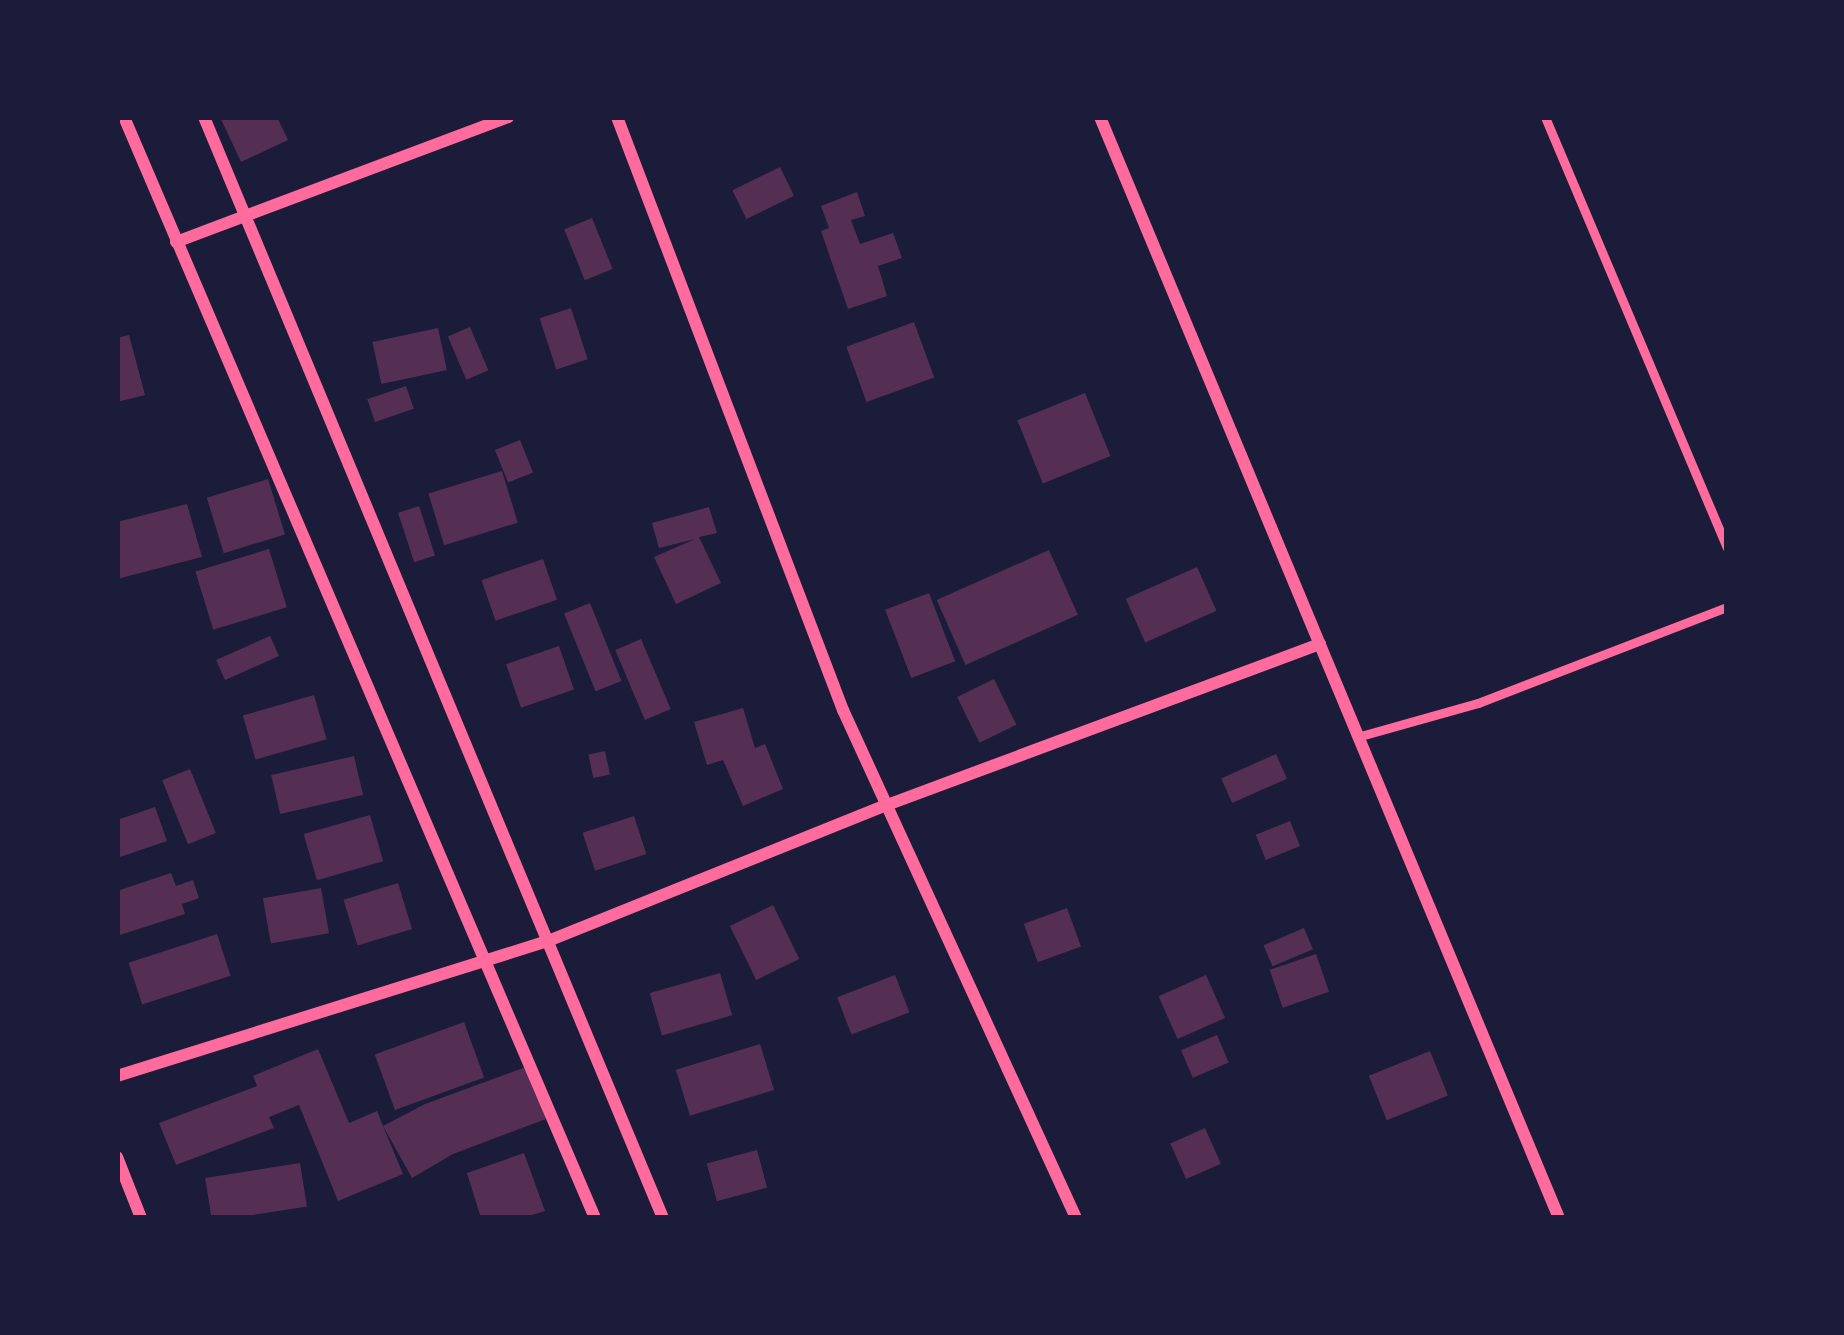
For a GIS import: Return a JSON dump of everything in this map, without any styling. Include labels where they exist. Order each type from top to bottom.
[{"type":"street","points":[[124,117],[595,1218]]},
{"type":"street","points":[[204,117],[663,1218]]},
{"type":"street","points":[[176,242],[508,117]]},
{"type":"street","points":[[616,117],[843,710],[1076,1218]]},
{"type":"street","points":[[1100,117],[1558,1218]]},
{"type":"street","points":[[117,1076],[548,941],[887,805],[1319,644]]},
{"type":"street","points":[[117,1157],[141,1218]]},
{"type":"lane","points":[[1545,117],[1727,548]]},
{"type":"lane","points":[[1357,737],[1478,703],[1727,608]]},
{"type":"building","points":[[220,117],[277,117],[288,140],[241,162]]},
{"type":"building","points":[[780,167],[794,196],[746,219],[732,190]]},
{"type":"building","points":[[857,192],[865,216],[851,220],[860,244],[893,233],[902,258],[878,266],[887,296],[848,309],[821,231],[829,228],[821,206]]},
{"type":"building","points":[[592,218],[613,269],[585,280],[564,229]]},
{"type":"building","points":[[571,308],[588,359],[556,370],[540,318]]},
{"type":"building","points":[[914,322],[934,377],[867,402],[846,347]]},
{"type":"building","points":[[470,327],[488,370],[466,380],[448,336]]},
{"type":"building","points":[[438,328],[447,370],[381,384],[372,342]]},
{"type":"building","points":[[129,335],[145,395],[117,402],[117,338]]},
{"type":"building","points":[[406,386],[414,409],[375,422],[367,399]]},
{"type":"building","points":[[1085,393],[1110,456],[1043,483],[1017,420]]},
{"type":"building","points":[[520,440],[533,472],[508,483],[495,450]]},
{"type":"building","points":[[502,471],[518,523],[444,545],[428,494]]},
{"type":"building","points":[[268,479],[285,534],[224,553],[207,498]]},
{"type":"building","points":[[187,504],[202,557],[117,579],[117,522]]},
{"type":"building","points":[[419,506],[435,555],[414,562],[398,513]]},
{"type":"building","points":[[709,507],[717,533],[699,537],[721,583],[676,604],[654,557],[695,539],[659,548],[652,523]]},
{"type":"building","points":[[269,549],[287,607],[213,630],[195,572]]},
{"type":"building","points":[[1049,550],[1078,615],[966,665],[937,600]]},
{"type":"building","points":[[543,559],[557,600],[496,621],[482,580]]},
{"type":"building","points":[[1197,567],[1217,611],[1145,643],[1126,599]]},
{"type":"building","points":[[929,593],[955,661],[911,678],[885,610]]},
{"type":"building","points":[[590,603],[621,681],[596,691],[564,613]]},
{"type":"building","points":[[270,636],[279,656],[225,680],[216,660]]},
{"type":"building","points":[[641,639],[671,709],[645,720],[615,650]]},
{"type":"building","points":[[559,646],[574,689],[521,708],[506,664]]},
{"type":"building","points":[[994,679],[1016,725],[980,743],[957,697]]},
{"type":"building","points":[[314,695],[327,739],[256,760],[243,715]]},
{"type":"building","points":[[743,708],[755,748],[765,744],[783,789],[743,806],[723,760],[707,765],[694,722]]},
{"type":"building","points":[[605,751],[610,774],[593,778],[588,755]]},
{"type":"building","points":[[1276,754],[1287,779],[1232,803],[1221,778]]},
{"type":"building","points":[[354,756],[363,795],[280,814],[271,775]]},
{"type":"building","points":[[190,769],[216,833],[188,844],[162,780]]},
{"type":"building","points":[[155,807],[167,841],[117,858],[117,820]]},
{"type":"building","points":[[370,815],[383,861],[317,880],[304,834]]},
{"type":"building","points":[[634,816],[646,854],[595,871],[583,833]]},
{"type":"building","points":[[1290,821],[1300,846],[1266,860],[1256,835]]},
{"type":"building","points":[[171,873],[176,886],[193,880],[199,898],[182,904],[185,914],[117,936],[117,891]]},
{"type":"building","points":[[398,883],[412,929],[358,946],[343,900]]},
{"type":"building","points":[[321,888],[329,933],[271,944],[263,898]]},
{"type":"building","points":[[773,905],[799,959],[756,980],[730,926]]},
{"type":"building","points":[[1067,908],[1081,947],[1038,962],[1024,924]]},
{"type":"building","points":[[1304,928],[1313,949],[1272,966],[1263,945]]},
{"type":"building","points":[[217,934],[231,976],[142,1005],[129,963]]},
{"type":"building","points":[[1316,954],[1329,992],[1283,1008],[1270,970]]},
{"type":"building","points":[[720,973],[732,1015],[662,1035],[650,993]]},
{"type":"building","points":[[895,975],[909,1012],[851,1035],[837,997]]},
{"type":"building","points":[[1206,975],[1225,1018],[1178,1039],[1158,996]]},
{"type":"building","points":[[464,1022],[484,1077],[395,1110],[375,1054]]},
{"type":"building","points":[[1217,1035],[1229,1063],[1193,1078],[1181,1050]]},
{"type":"building","points":[[760,1044],[774,1090],[690,1116],[676,1070]]},
{"type":"building","points":[[318,1049],[349,1123],[377,1111],[403,1174],[338,1201],[299,1105],[269,1117],[274,1128],[176,1165],[159,1123],[257,1086],[253,1076]]},
{"type":"building","points":[[1430,1051],[1448,1096],[1387,1120],[1369,1076]]},
{"type":"building","points":[[526,1067],[546,1119],[453,1154],[412,1178],[383,1126],[425,1104]]},
{"type":"building","points":[[1205,1128],[1221,1164],[1186,1179],[1170,1143]]},
{"type":"building","points":[[757,1150],[767,1188],[717,1201],[707,1163]]},
{"type":"building","points":[[524,1153],[545,1211],[522,1218],[481,1218],[467,1173]]},
{"type":"building","points":[[300,1163],[307,1206],[212,1218],[205,1178]]}]
